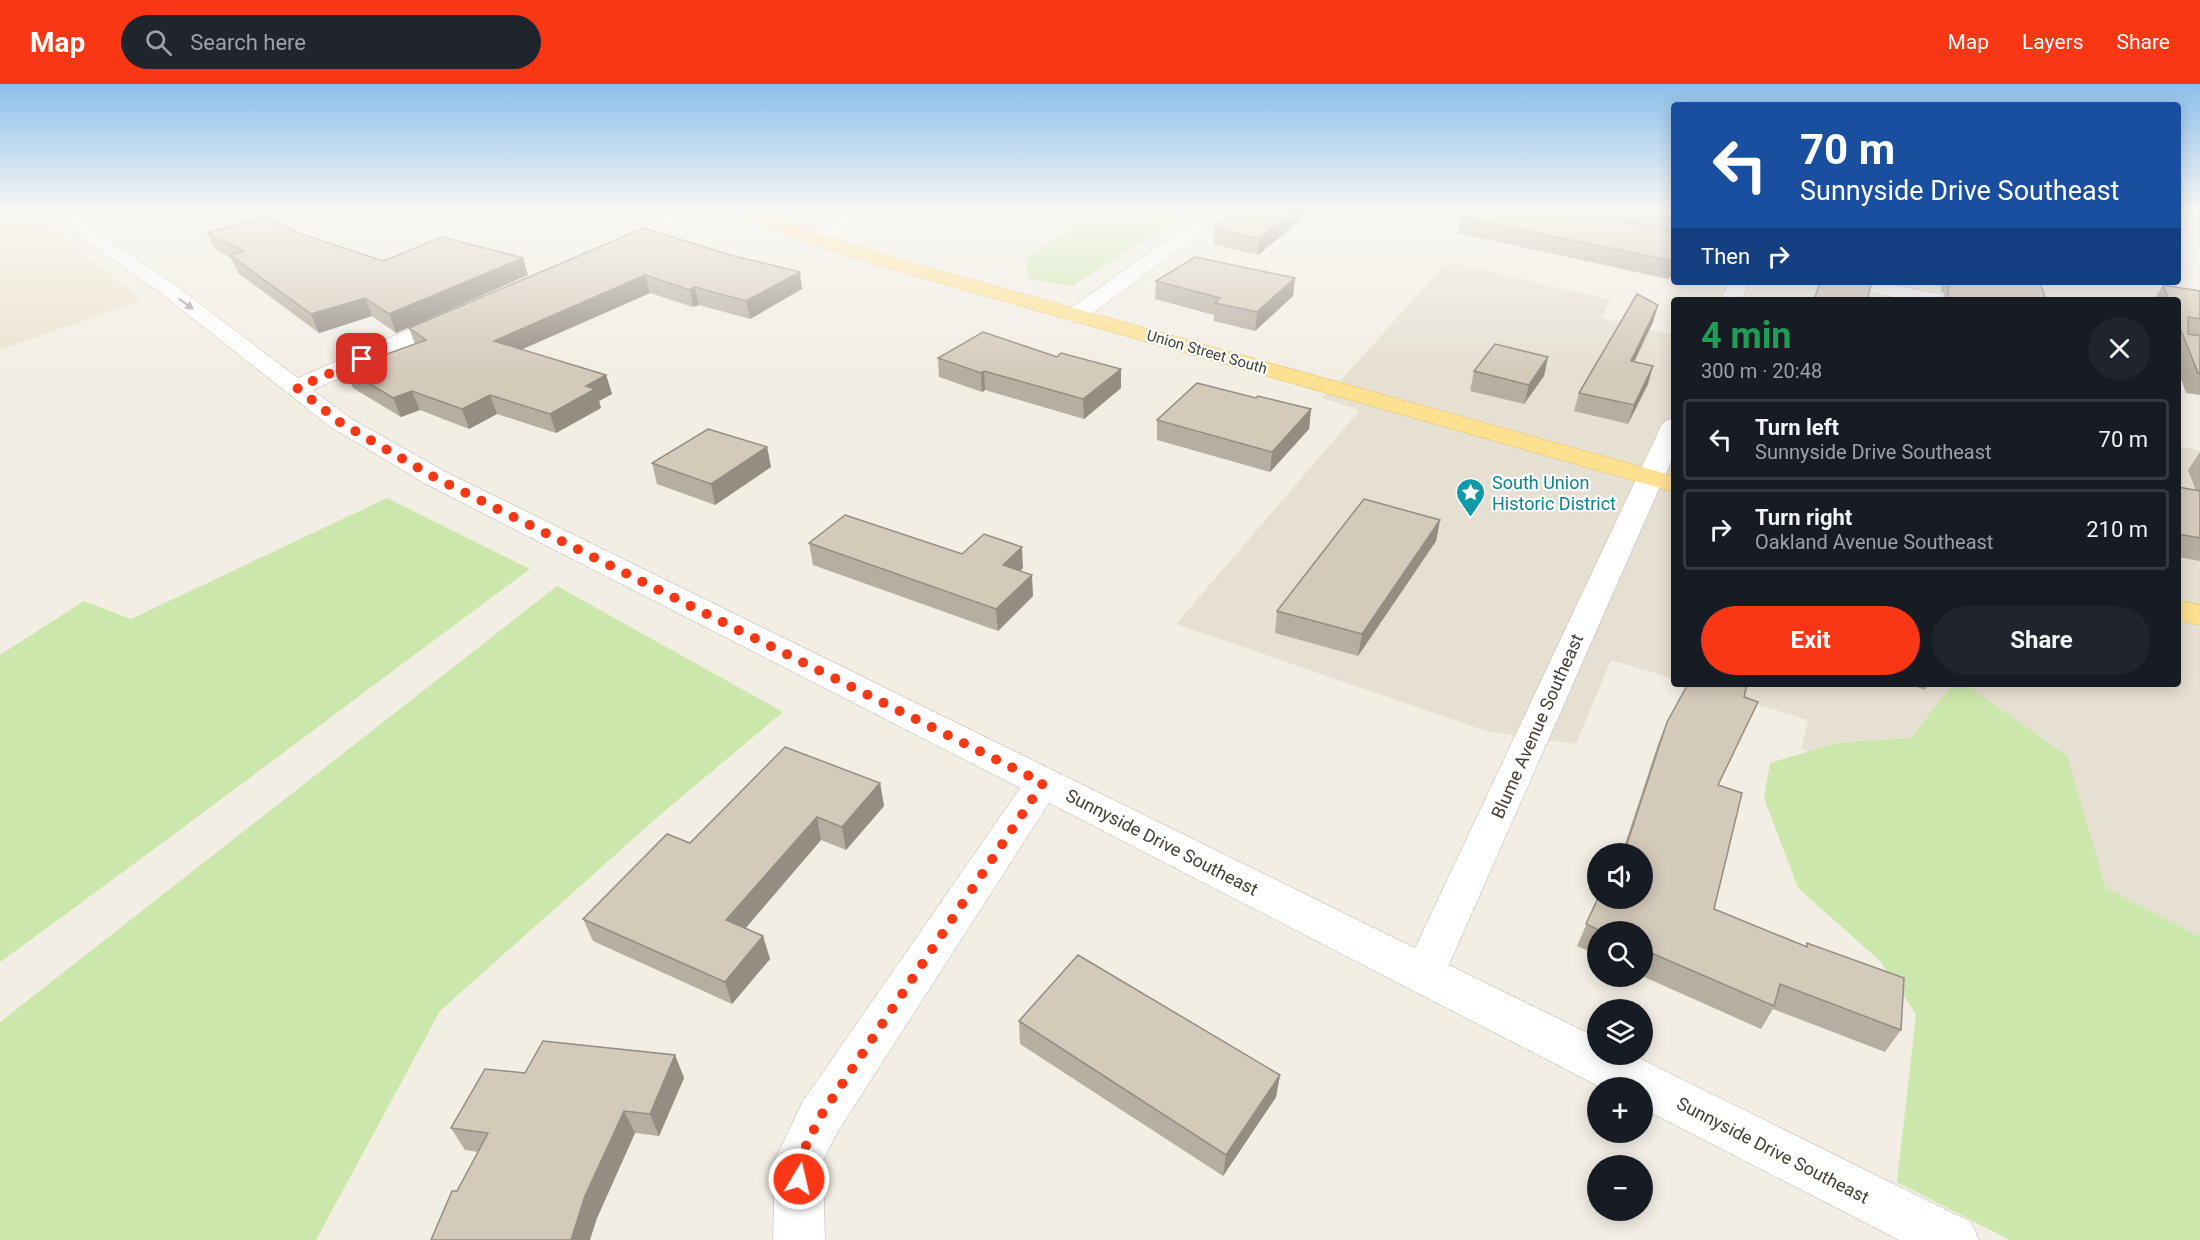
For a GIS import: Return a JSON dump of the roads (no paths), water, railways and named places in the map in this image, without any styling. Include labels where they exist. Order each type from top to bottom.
[{"type":"main road","name":"Union Street South","points":[[891,264],[1662,481]]},
{"type":"main road","points":[[2181,611],[2200,615]]},
{"type":"street","name":"Sunnyside Drive Southeast","points":[[131,264],[165,287],[341,423],[434,477],[1953,1240]]},
{"type":"street","points":[[1076,315],[1147,264]]},
{"type":"street","points":[[1864,285],[1922,297]]},
{"type":"street","points":[[297,388],[472,310]]},
{"type":"street","name":"Blume Avenue Southeast","points":[[1424,974],[1662,481],[1671,440]]},
{"type":"street","points":[[799,1240],[800,1158],[820,1117],[1043,783]]},
{"type":"place","name":"South Union Historic District","points":[[1471,518]]}]
